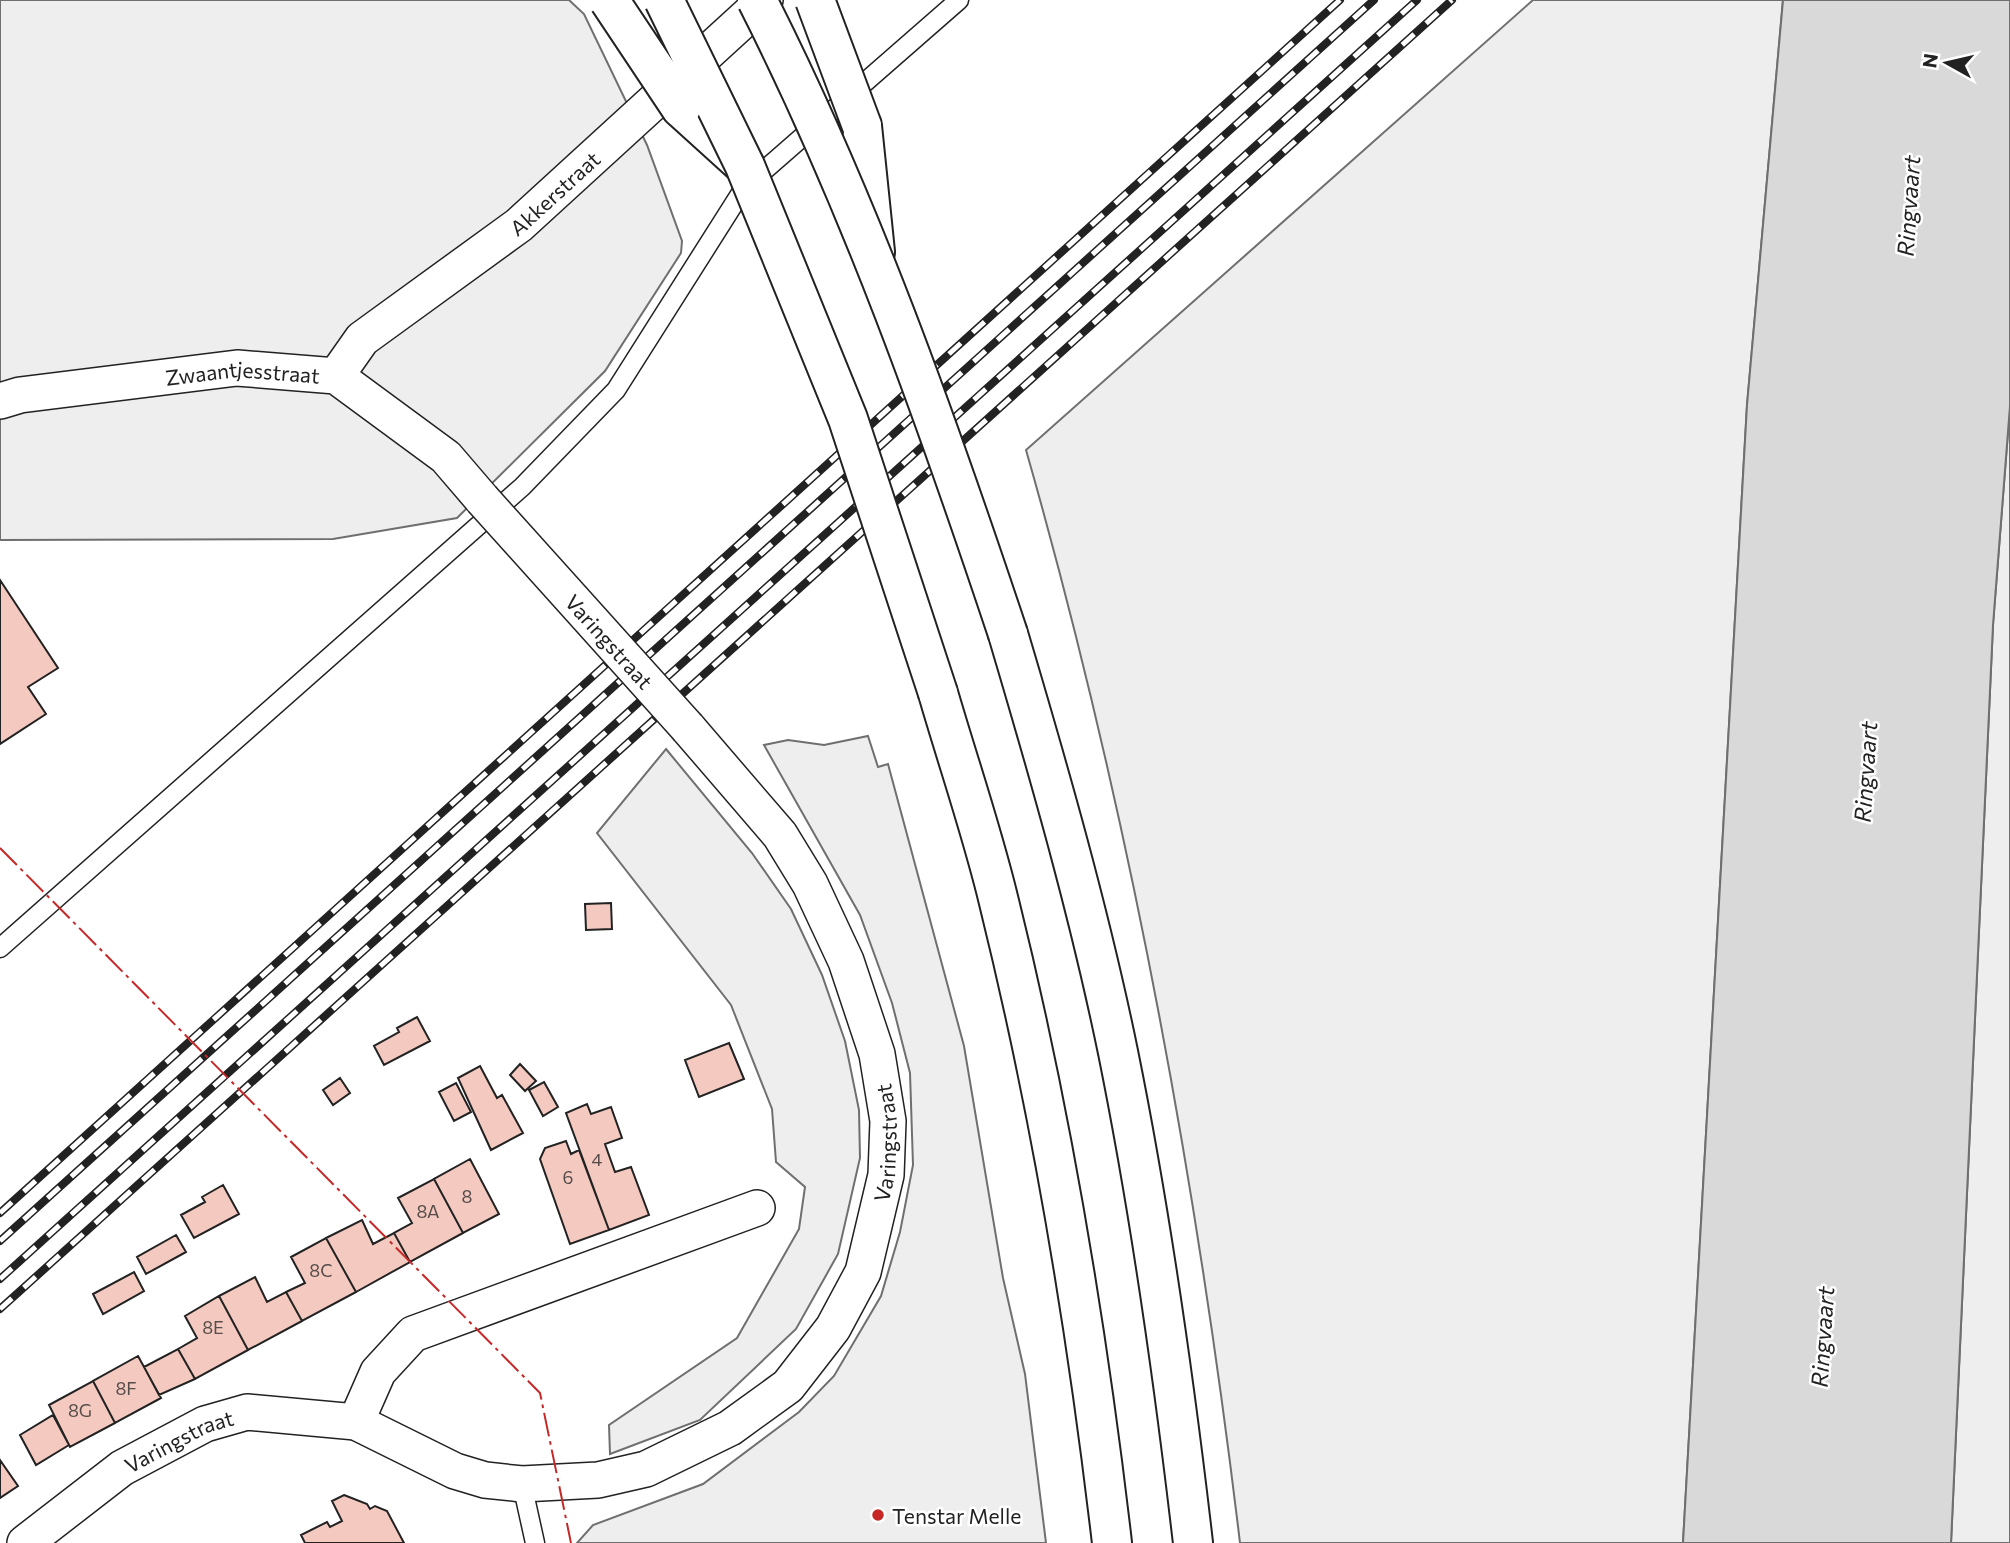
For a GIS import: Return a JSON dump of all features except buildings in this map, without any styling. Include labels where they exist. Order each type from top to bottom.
[{"type":"highway","points":[[609,0],[681,108],[745,166]]},
{"type":"highway","points":[[664,0],[745,166],[848,419],[938,693],[999,900],[1043,1095],[1098,1419],[1112,1543]]},
{"type":"highway","points":[[757,0],[876,261],[945,446],[1009,634],[1070,845],[1118,1052],[1171,1358],[1193,1543]]},
{"type":"highway","points":[[815,0],[862,126],[876,261]]},
{"type":"street","name":"Akkerstraat","points":[[336,376],[362,339],[519,225],[765,0]]},
{"type":"street","name":"Zwaantjesstraat","points":[[0,401],[20,395],[237,368],[336,376],[446,457],[482,499]]},
{"type":"street","name":"Varingstraat","points":[[25,1543],[121,1468],[205,1424],[247,1412],[356,1422],[455,1471],[485,1480],[522,1484],[598,1480],[646,1469],[730,1428],[788,1386],[833,1328],[863,1272],[886,1175],[888,1121],[877,1054],[846,961],[810,884],[780,835],[688,728],[482,499]]},
{"type":"street","points":[[356,1422],[378,1373],[413,1334],[757,1208]]},
{"type":"lane","points":[[0,948],[522,488],[616,390],[744,188],[959,0]]},
{"type":"lane","points":[[522,1484],[535,1543]]},
{"type":"shaded area","points":[[0,0],[569,0],[584,14],[647,145],[682,241],[681,253],[605,371],[457,518],[333,539],[0,540]]},
{"type":"shaded area","points":[[1533,0],[1783,0],[1747,405],[1683,1543],[1240,1543],[1202,1267],[1155,992],[1096,720],[1063,584],[1026,450]]},
{"type":"shaded area","points":[[2010,406],[2010,1543],[1951,1543],[1993,625]]},
{"type":"shaded area","points":[[868,736],[878,767],[888,764],[964,1046],[1003,1278],[1025,1374],[1046,1543],[577,1543],[593,1525],[703,1484],[799,1412],[834,1376],[881,1296],[900,1232],[913,1165],[910,1073],[892,1003],[860,915],[764,745],[788,740],[824,745]]},
{"type":"shaded area","points":[[666,749],[752,853],[791,909],[822,975],[845,1041],[859,1110],[860,1158],[838,1254],[796,1329],[700,1420],[610,1454],[609,1425],[737,1338],[799,1229],[805,1187],[776,1162],[772,1109],[731,1005],[597,833]]},
{"type":"water","name":"Ringvaart","points":[[1783,0],[2010,0],[2010,406],[1993,625],[1951,1543],[1683,1543],[1747,405]]},
{"type":"railway","points":[[0,1213],[1340,0]]},
{"type":"railway","points":[[0,1241],[1374,0]]},
{"type":"railway","points":[[0,1279],[1417,0]]},
{"type":"railway","points":[[0,1309],[1452,0]]},
{"type":"power","points":[[0,848],[540,1393],[571,1543]]},
{"type":"place","name":"Tenstar Melle","points":[[878,1515]]}]
